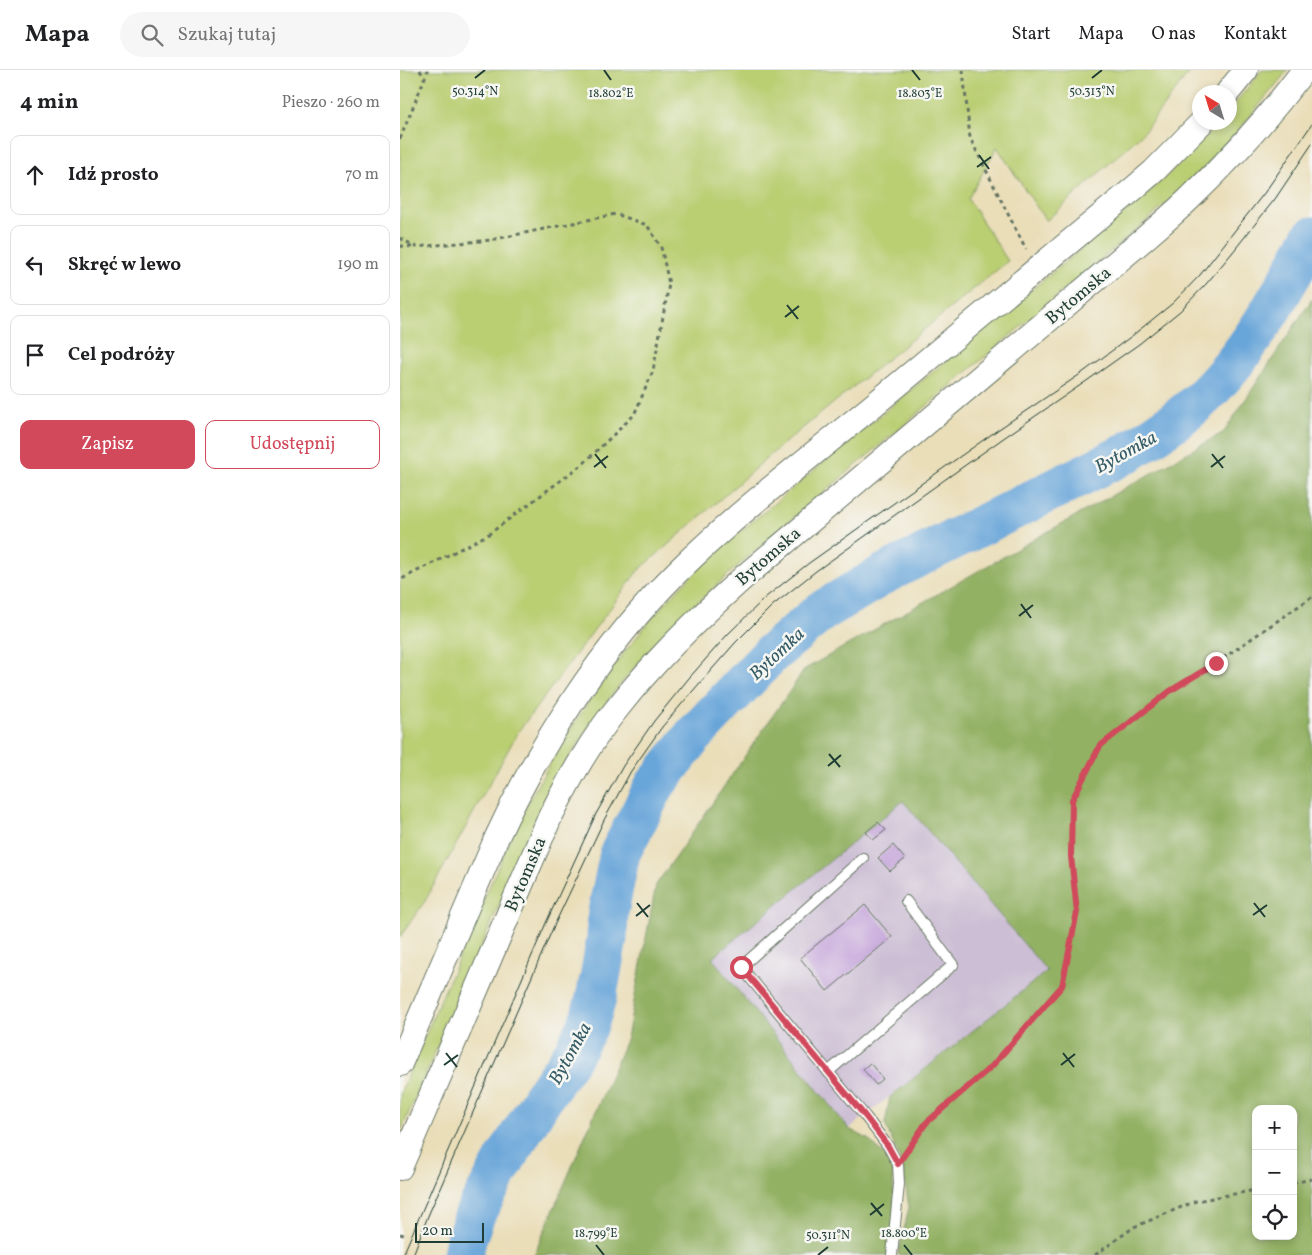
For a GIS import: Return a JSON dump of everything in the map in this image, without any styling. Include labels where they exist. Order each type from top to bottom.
[{"type":"street","points":[[1234,85],[1246,70]]},
{"type":"street","name":"Bytomska","points":[[400,1168],[550,817],[571,776],[618,707],[674,644],[744,576],[1144,239],[1191,197],[1225,164],[1279,103],[1304,70]]},
{"type":"street","points":[[400,1064],[514,800],[564,714],[608,652],[641,612],[676,574],[747,509],[1154,172],[1195,130]]},
{"type":"lane","points":[[863,858],[741,967],[888,1146],[898,1164],[899,1184],[892,1255]]},
{"type":"lane","points":[[828,1072],[953,965],[906,901]]},
{"type":"path","points":[[420,70],[425,79]]},
{"type":"path","points":[[400,139],[428,70]]},
{"type":"path","points":[[963,70],[970,138],[1037,269]]},
{"type":"path","points":[[400,246],[416,247],[491,240],[616,214],[647,226],[661,247],[669,284],[653,371],[634,415],[584,463],[489,534],[400,580]]},
{"type":"path","points":[[400,238],[416,247]]},
{"type":"path","points":[[898,1164],[926,1123],[992,1066],[1062,986],[1077,912],[1071,856],[1072,800],[1100,746],[1170,691],[1216,663],[1312,597]]},
{"type":"path","points":[[1297,1181],[1312,1179]]},
{"type":"path","points":[[1095,1255],[1134,1227],[1196,1201],[1252,1191]]},
{"type":"shaded area","points":[[903,801],[1047,971],[849,1129],[712,958]]},
{"type":"green space","points":[[400,70],[1191,70],[1143,133],[1046,221],[997,147],[968,199],[1008,261],[782,445],[638,571],[518,732],[425,901],[400,937]]},
{"type":"green space","points":[[1262,70],[1288,70],[1240,128],[1207,164],[1157,212],[744,560],[654,646],[613,693],[567,761],[542,806],[400,1133],[400,1094],[513,832],[550,763],[592,696],[639,634],[692,575],[740,532],[1146,195],[1195,149],[1212,130],[1237,130],[1237,101]]},
{"type":"green space","points":[[1312,299],[1312,1255],[898,1255],[909,1207],[902,1164],[885,1124],[890,1097],[1047,971],[903,801],[712,958],[849,1129],[868,1139],[892,1163],[895,1222],[889,1255],[534,1255],[627,1038],[656,885],[805,669],[1224,432]]},
{"type":"building","points":[[878,822],[886,830],[873,840],[866,832]]},
{"type":"building","points":[[893,845],[905,859],[890,871],[878,858]]},
{"type":"building","points":[[865,905],[892,937],[827,991],[800,958]]},
{"type":"building","points":[[870,1063],[883,1079],[876,1085],[863,1069]]},
{"type":"waterway","name":"Bytomka","points":[[463,1255],[466,1239],[476,1212],[507,1156],[543,1097],[569,1060],[587,1028],[600,978],[607,938],[608,912],[620,853],[655,785],[694,735],[771,654],[822,611],[886,573],[1125,454],[1162,430],[1197,403],[1231,367],[1247,346],[1275,303],[1312,237]]},
{"type":"tram line","points":[[403,1255],[546,923],[596,814],[623,766],[654,721],[728,634],[766,597],[809,563],[1082,373],[1173,303],[1200,275],[1265,192],[1312,124]]},
{"type":"tram line","points":[[413,1255],[428,1216],[553,928],[604,820],[631,771],[662,727],[736,642],[772,606],[816,571],[1139,344],[1180,311],[1207,283],[1275,199],[1312,144]]},
{"type":"route","points":[[741,967],[865,1116],[888,1146],[898,1164],[926,1123],[992,1066],[1062,986],[1077,912],[1071,856],[1072,800],[1100,746],[1170,691],[1216,663]]}]
